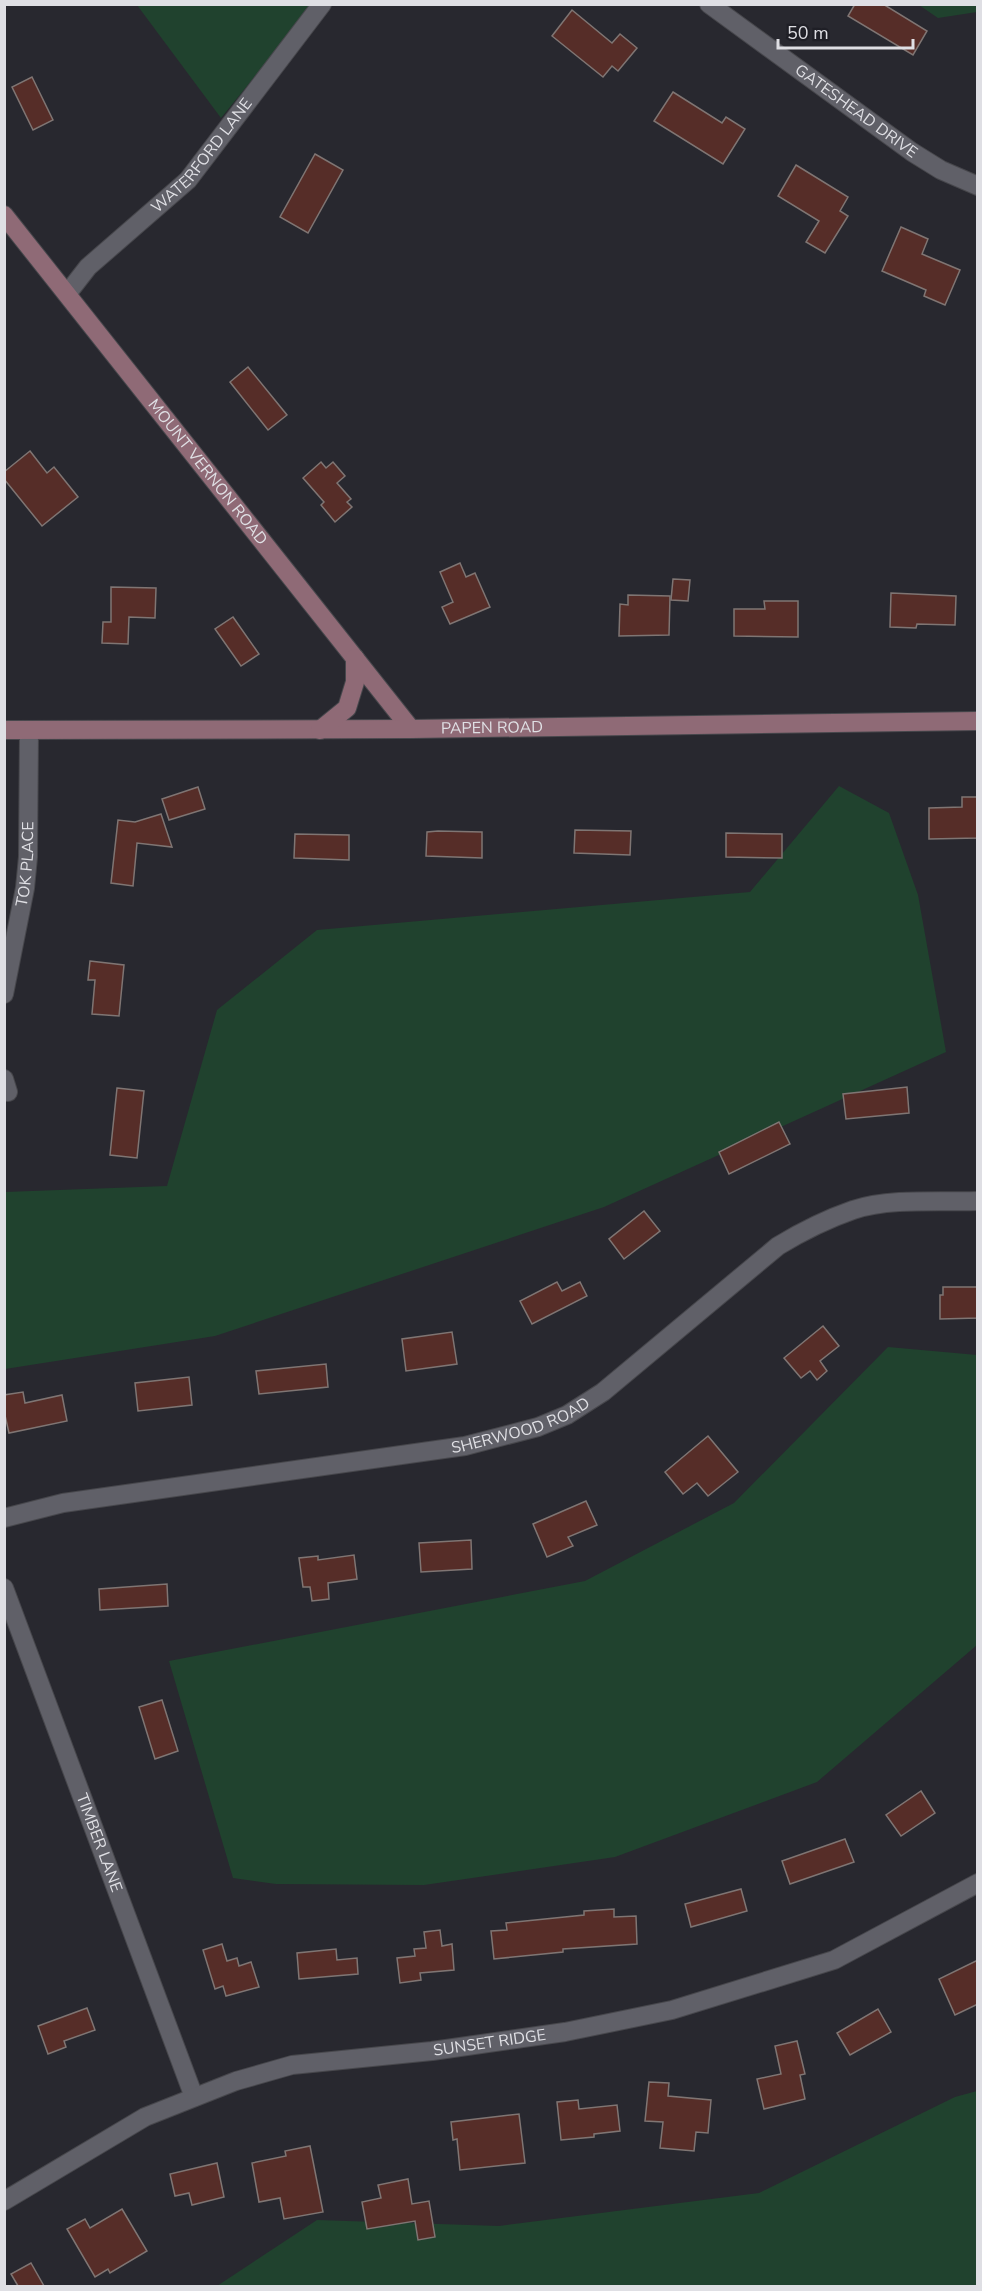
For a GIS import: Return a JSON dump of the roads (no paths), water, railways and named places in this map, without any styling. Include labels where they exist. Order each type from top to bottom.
[{"type":"street","name":"WATERFORD LANE","points":[[67,294],[88,267],[188,180],[322,4]]},
{"type":"street","name":"GATESHEAD DRIVE","points":[[710,4],[912,152],[941,170],[978,186]]},
{"type":"street","name":"MOUNT VERNON ROAD","points":[[4,215],[411,729]]},
{"type":"street","points":[[320,730],[347,708],[355,682],[355,658]]},
{"type":"street","name":"PAPEN ROAD","points":[[4,730],[320,730],[978,721]]},
{"type":"street","name":"TOK PLACE","points":[[4,994],[25,888],[28,857],[29,730]]},
{"type":"street","name":"SHERWOOD ROAD","points":[[4,1518],[63,1503],[465,1446],[538,1427],[567,1415],[603,1392],[778,1246],[803,1230],[854,1209],[887,1204],[978,1201]]},
{"type":"street","name":"TIMBER LANE","points":[[4,1588],[194,2097]]},
{"type":"street","name":"SUNSET RIDGE","points":[[4,2201],[145,2117],[236,2081],[292,2065],[432,2051],[565,2032],[672,2010],[834,1960],[978,1883]]}]
